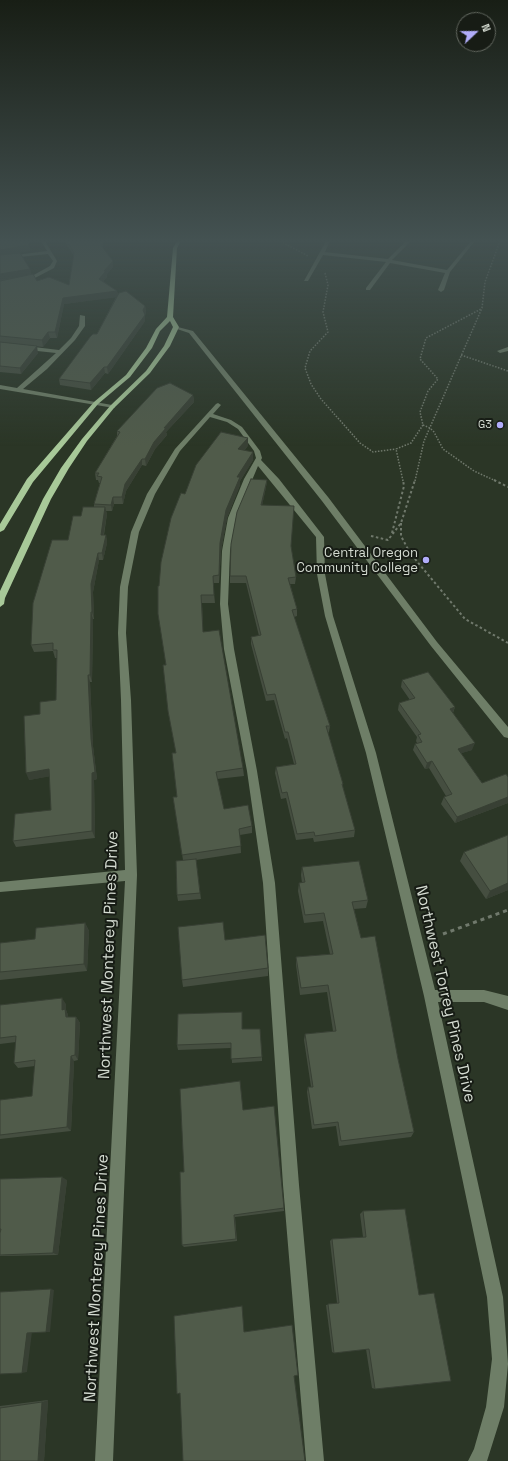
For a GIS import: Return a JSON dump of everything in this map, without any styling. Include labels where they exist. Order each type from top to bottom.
[{"type":"main road","points":[[0,604],[1,598],[50,493],[84,440],[112,406],[148,372],[168,346],[176,327],[170,317],[171,309]]},
{"type":"main road","points":[[0,530],[30,481],[96,403],[128,376],[148,348],[158,330],[170,317]]},
{"type":"street","points":[[20,389],[45,368],[79,331],[82,326],[82,316]]},
{"type":"street","points":[[176,327],[191,332],[349,531],[434,644],[508,734]]},
{"type":"street","points":[[0,345],[61,352]]},
{"type":"street","points":[[500,351],[508,348]]},
{"type":"street","points":[[0,387],[20,389],[112,406]]},
{"type":"street","name":"Northwest Monterey Pines Drive","points":[[104,1461],[131,875],[126,700],[122,633],[124,587],[136,532],[151,494],[177,450],[218,405]]},
{"type":"street","points":[[209,415],[229,421],[240,428],[257,451],[258,461],[248,479],[232,518],[226,551],[224,604],[229,649],[252,771],[269,883],[291,1185],[315,1461]]},
{"type":"street","name":"Northwest Torrey Pines Drive","points":[[258,461],[276,481],[320,537],[321,574],[329,616],[371,753],[430,996],[495,1297],[500,1359],[495,1407],[482,1453],[477,1461]]},
{"type":"street","points":[[0,887],[131,875]]},
{"type":"street","points":[[430,996],[484,996],[508,1003]]},
{"type":"path","points":[[324,309],[328,332],[310,351],[305,368],[311,384],[321,399],[360,443],[373,452],[396,449],[411,443],[423,424]]},
{"type":"path","points":[[480,309],[426,338],[420,359],[438,379],[428,391],[420,412],[423,424],[434,432],[443,449],[474,471],[508,487]]},
{"type":"path","points":[[349,531],[388,540],[401,523],[412,493],[424,441],[481,309]]},
{"type":"path","points":[[461,355],[508,372]]},
{"type":"path","points":[[392,535],[404,486],[396,449]]},
{"type":"path","points":[[401,523],[401,536],[410,553],[465,619],[508,643]]},
{"type":"path","points":[[443,934],[508,910]]},
{"type":"building","points":[[0,309],[60,309],[55,332],[48,332],[42,340],[0,336]]},
{"type":"building","points":[[110,309],[143,309],[145,315],[107,367],[104,367],[90,383],[59,379],[90,337],[93,334],[97,334]]},
{"type":"building","points":[[0,342],[37,346],[20,368],[0,366]]},
{"type":"building","points":[[170,383],[193,395],[164,428],[166,428],[154,442],[145,459],[142,459],[125,484],[122,497],[113,497],[111,505],[94,504],[102,477],[97,476],[99,473],[95,473],[120,432],[117,431],[157,388]]},
{"type":"building","points":[[221,432],[248,438],[238,449],[253,452],[237,477],[240,477],[226,510],[220,543],[219,575],[213,576],[214,595],[201,595],[203,632],[219,630],[243,768],[216,772],[224,809],[248,805],[252,826],[239,829],[241,846],[182,855],[173,797],[177,797],[172,753],[176,753],[168,711],[163,665],[166,665],[158,614],[158,586],[161,562],[171,518],[181,493],[185,494],[196,465]]},
{"type":"building","points":[[251,479],[267,480],[261,505],[294,506],[291,546],[296,577],[288,578],[297,609],[292,610],[330,726],[326,726],[355,830],[315,836],[314,832],[297,834],[287,792],[282,793],[276,767],[296,764],[288,732],[285,732],[275,694],[267,695],[251,637],[261,635],[246,576],[230,576],[231,544],[237,512]]},
{"type":"building","points":[[83,507],[105,507],[101,535],[106,535],[102,553],[98,553],[91,584],[92,612],[90,675],[88,675],[91,739],[95,772],[92,773],[92,831],[13,841],[15,814],[51,810],[49,769],[26,773],[24,716],[40,714],[40,702],[56,700],[57,650],[53,650],[53,643],[31,645],[33,603],[52,540],[68,540],[73,516],[81,516]]},
{"type":"building","points":[[428,672],[455,707],[450,709],[475,743],[458,749],[482,783],[506,774],[508,777],[508,797],[457,817],[444,797],[452,794],[432,761],[427,763],[415,744],[422,742],[418,735],[421,734],[399,703],[415,698],[402,680]]},
{"type":"building","points":[[508,835],[508,883],[490,891],[464,852]]},
{"type":"building","points":[[196,859],[200,893],[177,895],[176,861]]},
{"type":"building","points":[[359,861],[368,900],[352,902],[361,938],[375,936],[398,1059],[414,1132],[341,1141],[338,1122],[314,1125],[308,1087],[313,1087],[305,1034],[336,1031],[328,985],[301,988],[296,957],[333,954],[324,913],[305,915],[299,883],[305,882],[302,867]]},
{"type":"building","points":[[223,922],[225,940],[265,935],[268,968],[182,980],[178,927]]},
{"type":"building","points":[[85,923],[84,964],[0,972],[0,943],[35,939],[36,928]]},
{"type":"building","points":[[62,998],[62,1010],[65,1009],[66,1017],[76,1017],[75,1055],[71,1056],[67,1127],[0,1135],[0,1100],[32,1096],[35,1060],[14,1063],[16,1036],[0,1038],[0,1005]]},
{"type":"building","points":[[242,1012],[242,1029],[260,1029],[262,1057],[231,1059],[231,1043],[177,1045],[178,1014]]},
{"type":"building","points":[[240,1081],[243,1110],[274,1106],[284,1208],[234,1215],[236,1239],[182,1245],[180,1172],[184,1172],[180,1089]]},
{"type":"building","points":[[62,1177],[53,1253],[0,1255],[0,1179]]},
{"type":"building","points":[[405,1209],[419,1295],[434,1293],[451,1381],[375,1389],[369,1349],[334,1353],[328,1304],[339,1303],[332,1239],[366,1237],[363,1211]]},
{"type":"building","points":[[51,1289],[46,1332],[27,1333],[22,1373],[0,1374],[0,1292]]},
{"type":"building","points":[[242,1306],[244,1332],[292,1325],[298,1375],[294,1376],[305,1461],[183,1461],[180,1393],[177,1394],[174,1316]]},
{"type":"building","points":[[42,1402],[38,1461],[0,1461],[0,1408]]},
{"type":"place","name":"G3","points":[[500,425]]},
{"type":"place","name":"Central Oregon Community College","points":[[426,560]]}]
